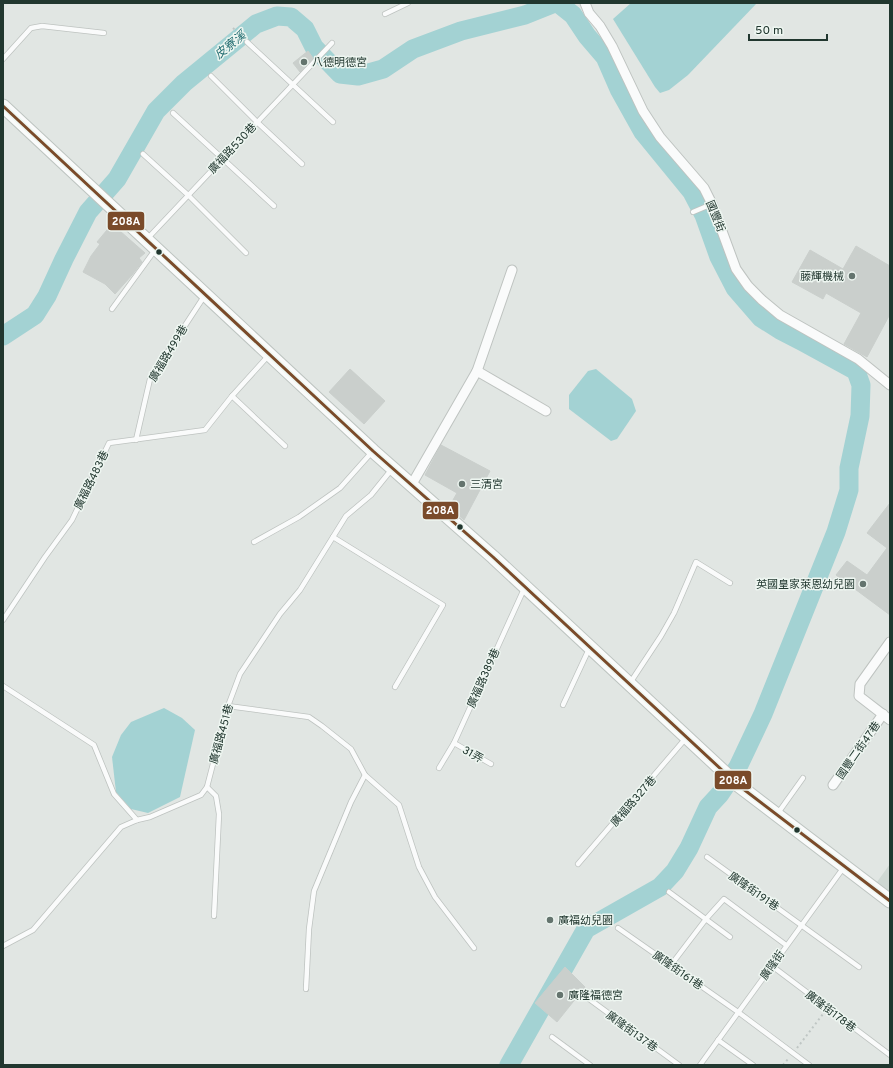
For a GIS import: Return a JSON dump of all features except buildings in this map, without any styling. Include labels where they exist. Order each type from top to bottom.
[{"type":"street","name":"國豐街","points":[[584,3],[589,13],[600,26],[612,46],[643,111],[660,137],[704,188],[712,204],[736,269],[748,286],[762,300],[780,314],[858,359],[890,385]]},
{"type":"street","points":[[3,106],[373,451],[412,484],[525,587],[738,785],[890,901]]},
{"type":"street","points":[[412,484],[477,371],[512,270]]},
{"type":"street","points":[[477,371],[546,411]]},
{"type":"street","points":[[886,717],[859,696],[860,684],[890,642]]},
{"type":"street","name":"國豐二街47巷","points":[[833,785],[886,717]]},
{"type":"lane","points":[[385,14],[408,3]]},
{"type":"lane","points":[[3,59],[30,28],[42,26],[104,33]]},
{"type":"lane","points":[[247,42],[333,122]]},
{"type":"lane","name":"廣福路530巷","points":[[146,239],[332,43]]},
{"type":"lane","points":[[211,76],[302,164]]},
{"type":"lane","points":[[173,113],[274,206]]},
{"type":"lane","points":[[143,154],[188,195],[246,253]]},
{"type":"lane","points":[[693,212],[712,204]]},
{"type":"lane","points":[[112,309],[156,248]]},
{"type":"lane","name":"廣福路499巷","points":[[136,440],[150,379],[206,294]]},
{"type":"lane","name":"廣福路483巷","points":[[3,620],[45,557],[72,520],[109,443],[205,430],[232,396],[270,354]]},
{"type":"lane","points":[[232,396],[285,446]]},
{"type":"lane","points":[[254,542],[299,517],[340,488],[373,451]]},
{"type":"lane","name":"廣福路451巷","points":[[207,787],[228,706],[240,674],[280,614],[300,590],[346,516],[371,495],[393,468]]},
{"type":"lane","points":[[333,537],[443,605],[395,687]]},
{"type":"lane","points":[[629,684],[661,636],[674,613],[696,562],[730,583]]},
{"type":"lane","name":"廣福路389巷","points":[[439,768],[454,743],[525,587]]},
{"type":"lane","points":[[563,705],[589,648]]},
{"type":"lane","points":[[3,686],[94,745],[114,794],[137,820]]},
{"type":"lane","points":[[228,706],[309,717],[351,749],[365,775],[399,805],[419,867],[435,897],[474,948]]},
{"type":"lane","name":"廣福路327巷","points":[[578,864],[687,737]]},
{"type":"lane","name":"31弄","points":[[454,743],[491,764]]},
{"type":"lane","points":[[306,989],[309,929],[314,891],[351,802],[365,775]]},
{"type":"lane","points":[[777,814],[803,778]]},
{"type":"lane","points":[[3,946],[33,930],[121,827],[137,820],[150,817],[202,795],[207,787],[216,796],[219,814],[214,916]]},
{"type":"lane","name":"廣隆街191巷","points":[[706,857],[859,966]]},
{"type":"lane","name":"廣隆街","points":[[700,1065],[844,866]]},
{"type":"lane","points":[[669,892],[730,937]]},
{"type":"lane","points":[[671,965],[706,919],[724,899],[786,945]]},
{"type":"lane","name":"廣隆街161巷","points":[[618,928],[738,1012],[809,1065]]},
{"type":"lane","name":"廣隆街178巷","points":[[772,966],[890,1055]]},
{"type":"lane","name":"廣隆街137巷","points":[[585,996],[679,1065]]},
{"type":"lane","points":[[552,1037],[590,1065]]},
{"type":"lane","points":[[718,1040],[753,1065]]},
{"type":"path","points":[[233,28],[247,42]]},
{"type":"path","points":[[783,1065],[828,1008]]},
{"type":"shaded area","points":[[890,864],[890,892],[877,882]]},
{"type":"water","points":[[631,3],[757,3],[688,75],[669,90],[660,93],[613,19]]},
{"type":"water","points":[[596,369],[632,399],[636,411],[617,439],[611,441],[569,409],[569,395],[588,371]]},
{"type":"water","points":[[164,708],[182,718],[195,730],[180,797],[148,813],[131,809],[116,792],[112,757],[121,735],[131,722]]},
{"type":"waterway","name":"皮寮溪","points":[[3,336],[35,315],[47,296],[88,212],[117,179],[156,111],[184,83],[256,24],[277,16],[291,17],[305,29],[314,47],[340,74],[358,76],[383,69],[413,49],[461,31],[525,15],[555,3]]},
{"type":"waterway","points":[[509,1065],[586,929],[660,887],[675,871],[689,848],[708,807],[720,794],[738,767],[763,714],[836,532],[849,490],[849,468],[860,416],[861,385],[856,371],[780,330],[761,318],[735,288],[719,257],[704,215],[692,192],[643,132],[619,89],[605,57],[587,36],[573,15],[558,3]]},
{"type":"transit line","name":"208A","points":[[3,106],[373,451],[493,557],[738,785],[890,901]]},
{"type":"place","name":"八德明德宮","points":[[304,62]]},
{"type":"place","name":"藤輝機械","points":[[852,276]]},
{"type":"place","name":"三清宮","points":[[462,484]]},
{"type":"place","name":"英國皇家萊恩幼兒園","points":[[863,584]]},
{"type":"place","name":"廣福幼兒園","points":[[550,920]]},
{"type":"place","name":"廣隆福德宮","points":[[560,995]]}]
